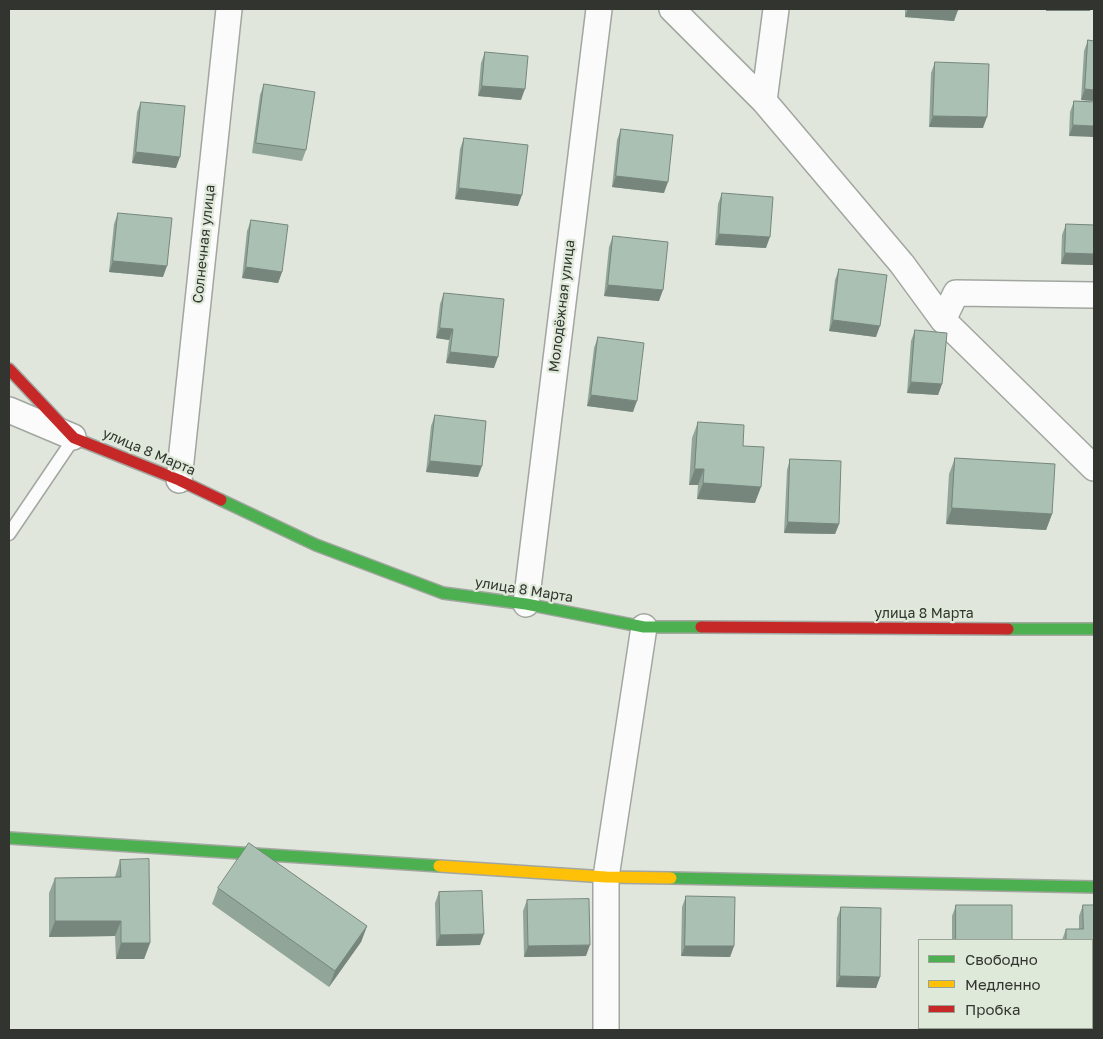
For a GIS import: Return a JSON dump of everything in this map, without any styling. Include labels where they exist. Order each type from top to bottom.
[{"type":"street","name":"Солнечная улица","points":[[179,480],[229,9]]},
{"type":"street","name":"Молодёжная улица","points":[[526,604],[599,9]]},
{"type":"street","points":[[672,9],[764,101],[902,264],[943,320],[1094,468]]},
{"type":"street","points":[[764,101],[776,9]]},
{"type":"street","points":[[943,320],[956,293],[1094,295]]},
{"type":"street","name":"улица 8 Марта","points":[[9,369],[74,438],[179,480],[316,545],[443,593],[526,604],[644,627],[1094,629]]},
{"type":"street","points":[[9,410],[74,438]]},
{"type":"street","points":[[606,1030],[606,877],[644,627]]},
{"type":"street","points":[[9,838],[606,877],[1094,887]]},
{"type":"lane","points":[[9,534],[74,438]]},
{"type":"building","points":[[1088,40],[1094,41],[1094,90],[1085,89]]},
{"type":"building","points":[[485,52],[528,56],[525,89],[482,86]]},
{"type":"building","points":[[935,62],[989,64],[987,117],[933,116]]},
{"type":"building","points":[[264,84],[315,92],[306,150],[256,143]]},
{"type":"building","points":[[1074,101],[1094,102],[1094,126],[1073,125]]},
{"type":"building","points":[[141,102],[185,106],[180,157],[136,152]]},
{"type":"building","points":[[621,129],[673,135],[668,182],[616,176]]},
{"type":"building","points":[[464,138],[528,145],[522,195],[459,188]]},
{"type":"building","points":[[722,193],[773,197],[770,237],[719,234]]},
{"type":"building","points":[[118,213],[172,218],[167,266],[113,261]]},
{"type":"building","points":[[251,220],[288,225],[282,272],[246,267]]},
{"type":"building","points":[[1066,224],[1094,225],[1094,254],[1065,253]]},
{"type":"building","points":[[613,236],[668,242],[663,290],[608,285]]},
{"type":"building","points":[[839,269],[887,275],[880,326],[833,320]]},
{"type":"building","points":[[444,293],[504,299],[498,357],[450,352],[453,329],[440,328]]},
{"type":"building","points":[[915,330],[947,333],[942,384],[911,382]]},
{"type":"building","points":[[598,337],[644,343],[637,401],[591,395]]},
{"type":"building","points":[[435,415],[486,421],[482,466],[430,461]]},
{"type":"building","points":[[698,422],[744,425],[743,446],[764,447],[761,487],[703,483],[704,469],[695,469]]},
{"type":"building","points":[[955,458],[1055,464],[1052,514],[952,508]]},
{"type":"building","points":[[790,459],[841,461],[839,524],[788,522]]},
{"type":"building","points":[[249,843],[367,926],[335,971],[218,888]]},
{"type":"building","points":[[149,859],[150,943],[121,943],[121,921],[55,921],[55,878],[121,877],[120,860]]},
{"type":"building","points":[[482,891],[484,934],[440,935],[439,892]]},
{"type":"building","points":[[686,896],[735,897],[734,946],[685,946]]},
{"type":"building","points":[[589,899],[590,945],[528,946],[527,900]]},
{"type":"building","points":[[956,905],[1012,905],[1012,939],[956,939]]},
{"type":"building","points":[[1083,905],[1094,905],[1094,955],[1093,939],[1066,939],[1066,929],[1083,929]]},
{"type":"building","points":[[841,907],[881,908],[880,977],[840,976]]},
{"type":"traffic: fast","points":[[221,500],[316,545],[443,593],[526,604],[644,627],[701,627]]},
{"type":"traffic: fast","points":[[1008,629],[1094,629]]},
{"type":"traffic: fast","points":[[9,838],[439,866]]},
{"type":"traffic: fast","points":[[671,878],[1094,887]]},
{"type":"traffic: slow","points":[[439,866],[606,877],[671,878]]},
{"type":"traffic: jam","points":[[9,369],[74,438],[179,480],[221,500]]},
{"type":"traffic: jam","points":[[701,627],[1008,629]]}]
